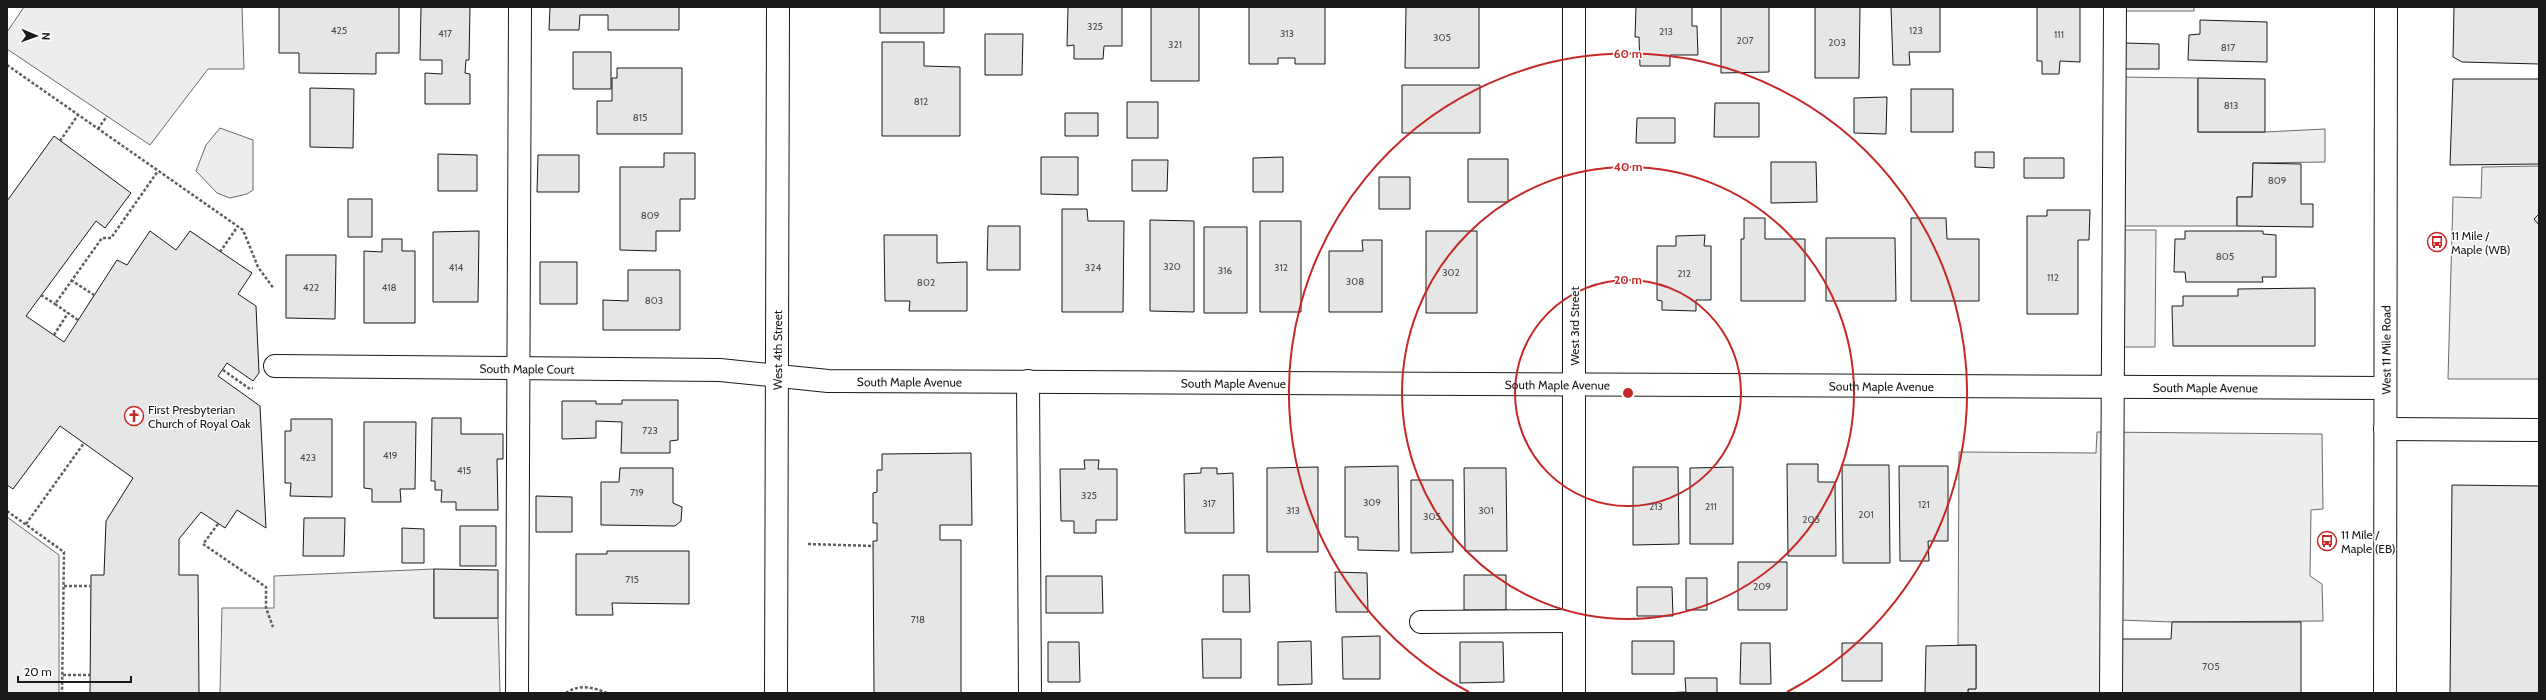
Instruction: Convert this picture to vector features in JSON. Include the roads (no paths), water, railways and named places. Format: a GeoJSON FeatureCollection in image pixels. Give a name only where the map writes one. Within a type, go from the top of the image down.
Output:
{"type":"FeatureCollection","features":[{"type":"Feature","properties":{"kind":"street"},"geometry":{"type":"LineString","coordinates":[[517,693],[520,7]]}},
{"type":"Feature","properties":{"kind":"street","name":"West 4th Street"},"geometry":{"type":"LineString","coordinates":[[776,693],[778,7]]}},
{"type":"Feature","properties":{"kind":"street","name":"West 3rd Street"},"geometry":{"type":"LineString","coordinates":[[1574,7],[1574,693]]}},
{"type":"Feature","properties":{"kind":"street"},"geometry":{"type":"LineString","coordinates":[[2111,693],[2115,7]]}},
{"type":"Feature","properties":{"kind":"street","name":"West 11 Mile Road"},"geometry":{"type":"LineString","coordinates":[[2385,693],[2386,7]]}},
{"type":"Feature","properties":{"kind":"street","name":"South Maple Court"},"geometry":{"type":"LineString","coordinates":[[275,366],[724,370],[778,375]]}},
{"type":"Feature","properties":{"kind":"street","name":"South Maple Avenue"},"geometry":{"type":"LineString","coordinates":[[778,375],[828,380],[2385,388]]}},
{"type":"Feature","properties":{"kind":"street"},"geometry":{"type":"LineString","coordinates":[[1028,381],[1030,693]]}},
{"type":"Feature","properties":{"kind":"street"},"geometry":{"type":"LineString","coordinates":[[2385,429],[2539,430]]}},
{"type":"Feature","properties":{"kind":"street"},"geometry":{"type":"LineString","coordinates":[[1421,622],[1573,621]]}},
{"type":"Feature","properties":{"kind":"place","name":"11 Mile / Maple (WB)"},"geometry":{"type":"Point","coordinates":[2437,242]}},
{"type":"Feature","properties":{"kind":"place","name":"First Presbyterian Church of Royal Oak"},"geometry":{"type":"Point","coordinates":[134,416]}},
{"type":"Feature","properties":{"kind":"place","name":"11 Mile / Maple (EB)"},"geometry":{"type":"Point","coordinates":[2327,541]}}]}
